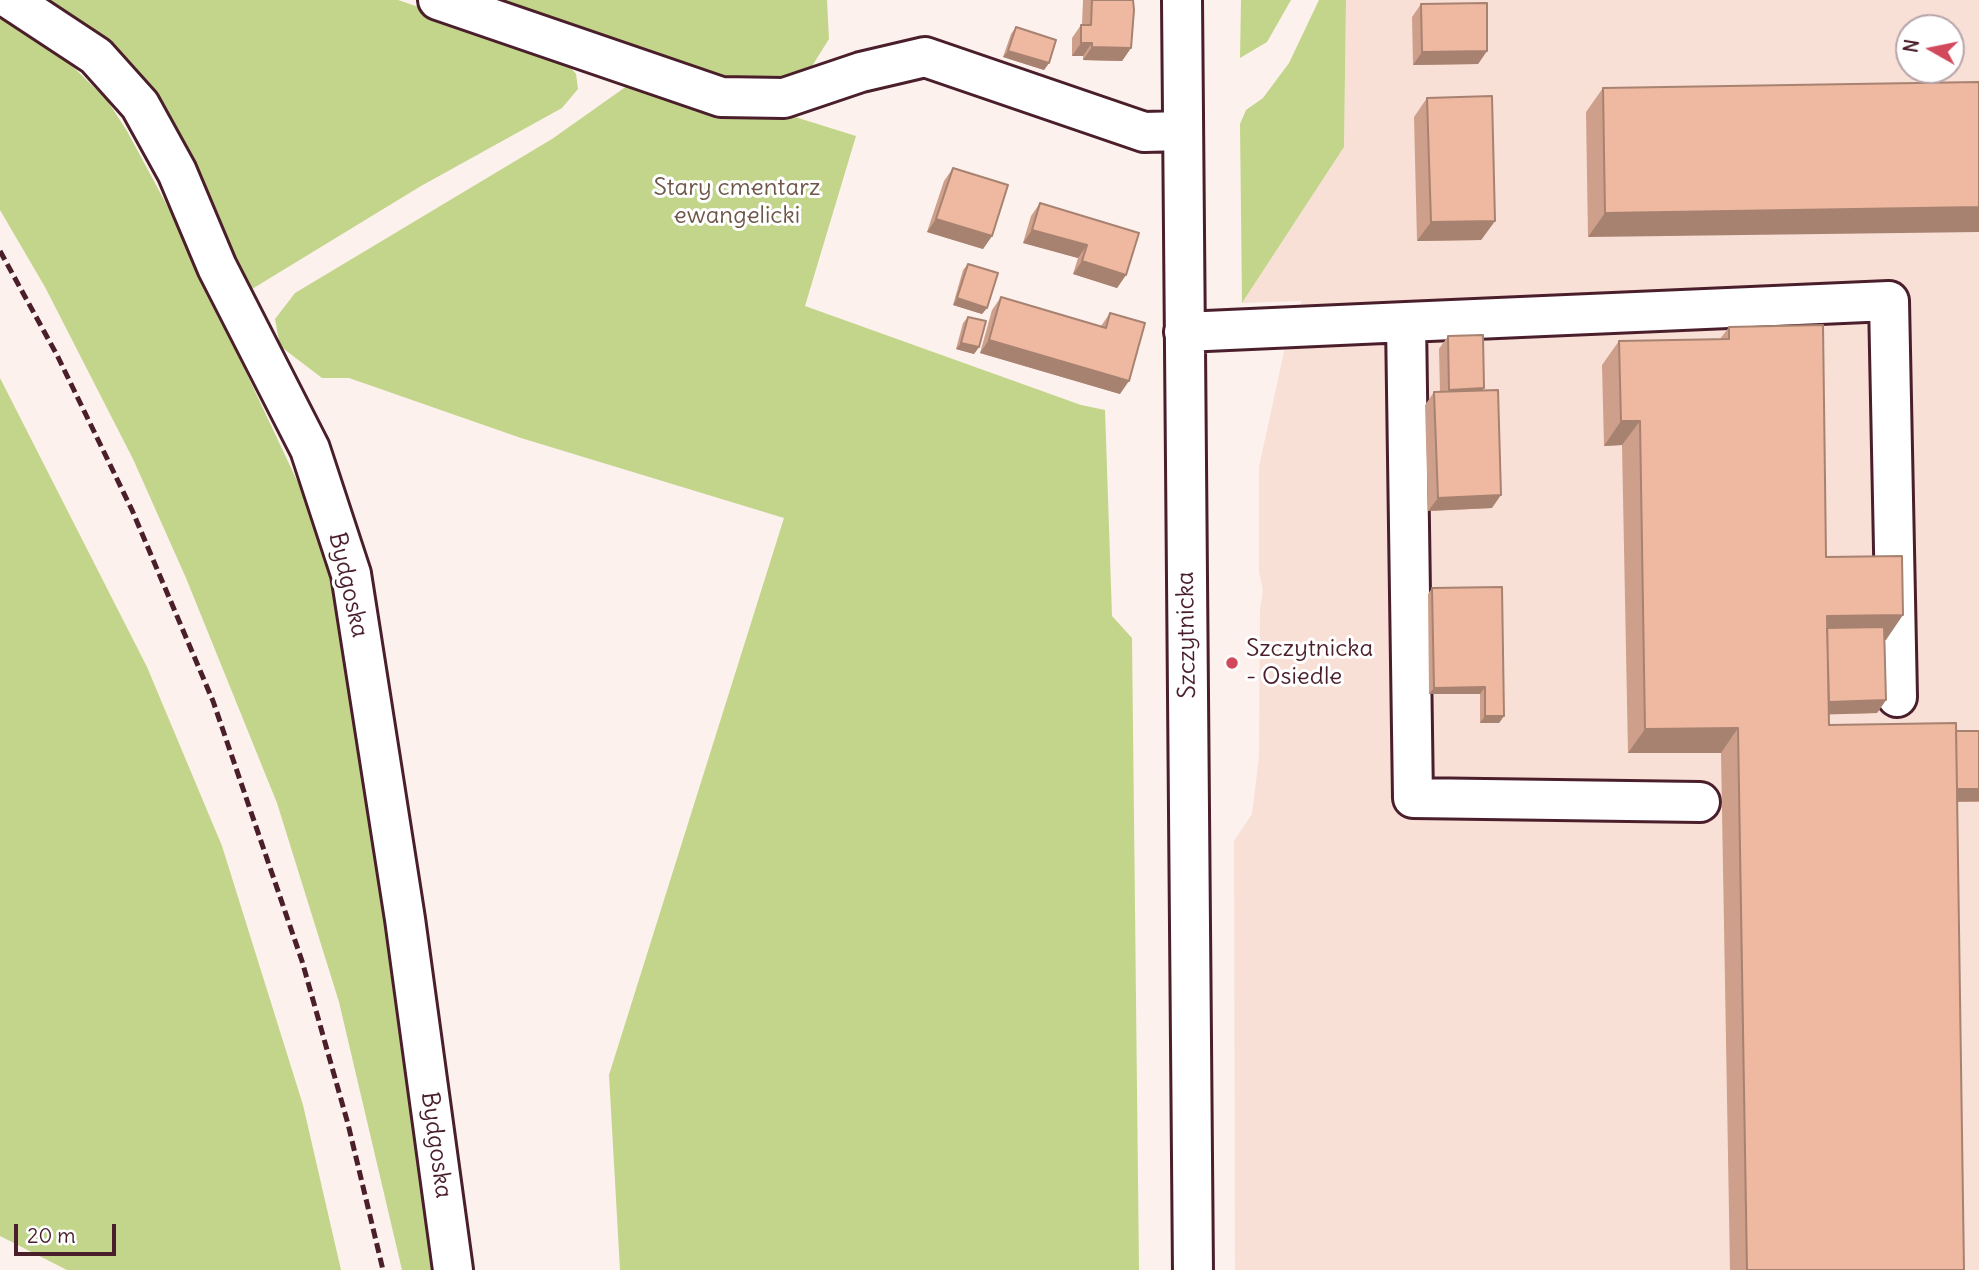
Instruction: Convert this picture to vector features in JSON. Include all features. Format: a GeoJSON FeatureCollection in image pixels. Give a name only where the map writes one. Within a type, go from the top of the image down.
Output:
{"type":"FeatureCollection","features":[{"type":"Feature","properties":{"kind":"street","name":"Bydgoska"},"geometry":{"type":"LineString","coordinates":[[11,0],[96,56],[140,105],[177,172],[217,267],[310,449],[351,574],[405,919],[453,1270]]}},
{"type":"Feature","properties":{"kind":"street"},"geometry":{"type":"LineString","coordinates":[[438,0],[721,97],[784,98],[861,72],[925,57],[1144,132],[1183,131]]}},
{"type":"Feature","properties":{"kind":"street","name":"Szczytnicka"},"geometry":{"type":"LineString","coordinates":[[1182,0],[1193,1270]]}},
{"type":"Feature","properties":{"kind":"street"},"geometry":{"type":"LineString","coordinates":[[1184,332],[1889,301],[1897,696]]}},
{"type":"Feature","properties":{"kind":"street"},"geometry":{"type":"LineString","coordinates":[[1406,322],[1413,798],[1700,802]]}},
{"type":"Feature","properties":{"kind":"shaded area"},"geometry":{"type":"Polygon","coordinates":[[[1346,0],[1979,0],[1979,1270],[1235,1270],[1234,841],[1252,814],[1259,757],[1260,609],[1263,590],[1259,572],[1259,467],[1285,347],[1301,347],[1301,301],[1242,303],[1344,147],[1346,0]]]}},
{"type":"Feature","properties":{"kind":"green space"},"geometry":{"type":"Polygon","coordinates":[[[36,0],[398,0],[545,50],[566,62],[576,74],[578,89],[562,108],[421,186],[252,289],[226,246],[36,0]]]}},
{"type":"Feature","properties":{"kind":"green space"},"geometry":{"type":"Polygon","coordinates":[[[500,0],[827,0],[829,39],[807,74],[757,83],[710,73],[500,0]]]}},
{"type":"Feature","properties":{"kind":"green space"},"geometry":{"type":"Polygon","coordinates":[[[1241,0],[1291,0],[1267,42],[1240,58],[1241,0]]]}},
{"type":"Feature","properties":{"kind":"green space"},"geometry":{"type":"Polygon","coordinates":[[[1319,0],[1346,0],[1344,147],[1242,303],[1240,124],[1246,110],[1263,98],[1289,63],[1319,0]]]}},
{"type":"Feature","properties":{"kind":"green space"},"geometry":{"type":"Polygon","coordinates":[[[0,15],[65,59],[107,100],[127,131],[170,211],[317,523],[334,594],[363,755],[435,1270],[402,1270],[339,1002],[277,803],[186,578],[133,459],[45,287],[0,210],[0,15]]]}},
{"type":"Feature","properties":{"kind":"green space","name":"Stary cmentarz ewangelicki"},"geometry":{"type":"Polygon","coordinates":[[[634,81],[714,109],[755,118],[795,117],[856,136],[805,306],[1081,405],[1105,410],[1112,616],[1132,638],[1139,1270],[620,1270],[609,1075],[784,518],[521,438],[349,378],[322,378],[280,346],[275,319],[295,293],[552,139],[634,81]]]}},
{"type":"Feature","properties":{"kind":"green space"},"geometry":{"type":"Polygon","coordinates":[[[0,378],[147,667],[222,846],[303,1105],[341,1270],[67,1270],[0,1236],[0,378]]]}},
{"type":"Feature","properties":{"kind":"building"},"geometry":{"type":"Polygon","coordinates":[[[1092,0],[1133,0],[1131,48],[1092,47],[1092,43],[1081,43],[1081,25],[1091,25],[1092,0]]]}},
{"type":"Feature","properties":{"kind":"building"},"geometry":{"type":"Polygon","coordinates":[[[1487,3],[1487,51],[1422,52],[1421,4],[1487,3]]]}},
{"type":"Feature","properties":{"kind":"building"},"geometry":{"type":"Polygon","coordinates":[[[1016,27],[1056,40],[1049,63],[1008,51],[1016,27]]]}},
{"type":"Feature","properties":{"kind":"building"},"geometry":{"type":"Polygon","coordinates":[[[1979,82],[1979,207],[1605,213],[1603,88],[1979,82]]]}},
{"type":"Feature","properties":{"kind":"building"},"geometry":{"type":"Polygon","coordinates":[[[1492,96],[1495,221],[1431,222],[1427,98],[1492,96]]]}},
{"type":"Feature","properties":{"kind":"building"},"geometry":{"type":"Polygon","coordinates":[[[953,168],[1008,185],[992,236],[936,219],[953,168]]]}},
{"type":"Feature","properties":{"kind":"building"},"geometry":{"type":"Polygon","coordinates":[[[1040,203],[1139,233],[1126,275],[1082,261],[1087,245],[1032,230],[1040,203]]]}},
{"type":"Feature","properties":{"kind":"building"},"geometry":{"type":"Polygon","coordinates":[[[968,264],[998,273],[987,308],[957,298],[968,264]]]}},
{"type":"Feature","properties":{"kind":"building"},"geometry":{"type":"Polygon","coordinates":[[[1001,297],[1106,328],[1110,313],[1145,323],[1129,381],[989,340],[1001,297]]]}},
{"type":"Feature","properties":{"kind":"building"},"geometry":{"type":"Polygon","coordinates":[[[968,317],[986,321],[979,347],[961,343],[968,317]]]}},
{"type":"Feature","properties":{"kind":"building"},"geometry":{"type":"Polygon","coordinates":[[[1823,325],[1826,557],[1902,556],[1903,615],[1827,616],[1829,725],[1956,723],[1964,1270],[1747,1270],[1738,728],[1645,729],[1640,421],[1621,421],[1619,341],[1729,339],[1729,327],[1823,325]]]}},
{"type":"Feature","properties":{"kind":"building"},"geometry":{"type":"Polygon","coordinates":[[[1483,335],[1484,388],[1449,390],[1448,336],[1483,335]]]}},
{"type":"Feature","properties":{"kind":"building"},"geometry":{"type":"Polygon","coordinates":[[[1498,390],[1501,495],[1438,498],[1434,392],[1498,390]]]}},
{"type":"Feature","properties":{"kind":"building"},"geometry":{"type":"Polygon","coordinates":[[[1502,587],[1504,716],[1485,716],[1485,687],[1434,688],[1432,588],[1502,587]]]}},
{"type":"Feature","properties":{"kind":"building"},"geometry":{"type":"Polygon","coordinates":[[[1884,627],[1886,700],[1829,702],[1827,628],[1884,627]]]}},
{"type":"Feature","properties":{"kind":"building"},"geometry":{"type":"Polygon","coordinates":[[[1956,731],[1979,731],[1979,789],[1957,789],[1956,731]]]}},
{"type":"Feature","properties":{"kind":"railway"},"geometry":{"type":"LineString","coordinates":[[0,251],[57,355],[132,510],[213,701],[302,961],[348,1124],[383,1270]]}},
{"type":"Feature","properties":{"kind":"place","name":"Szczytnicka - Osiedle"},"geometry":{"type":"Point","coordinates":[1232,663]}}]}
